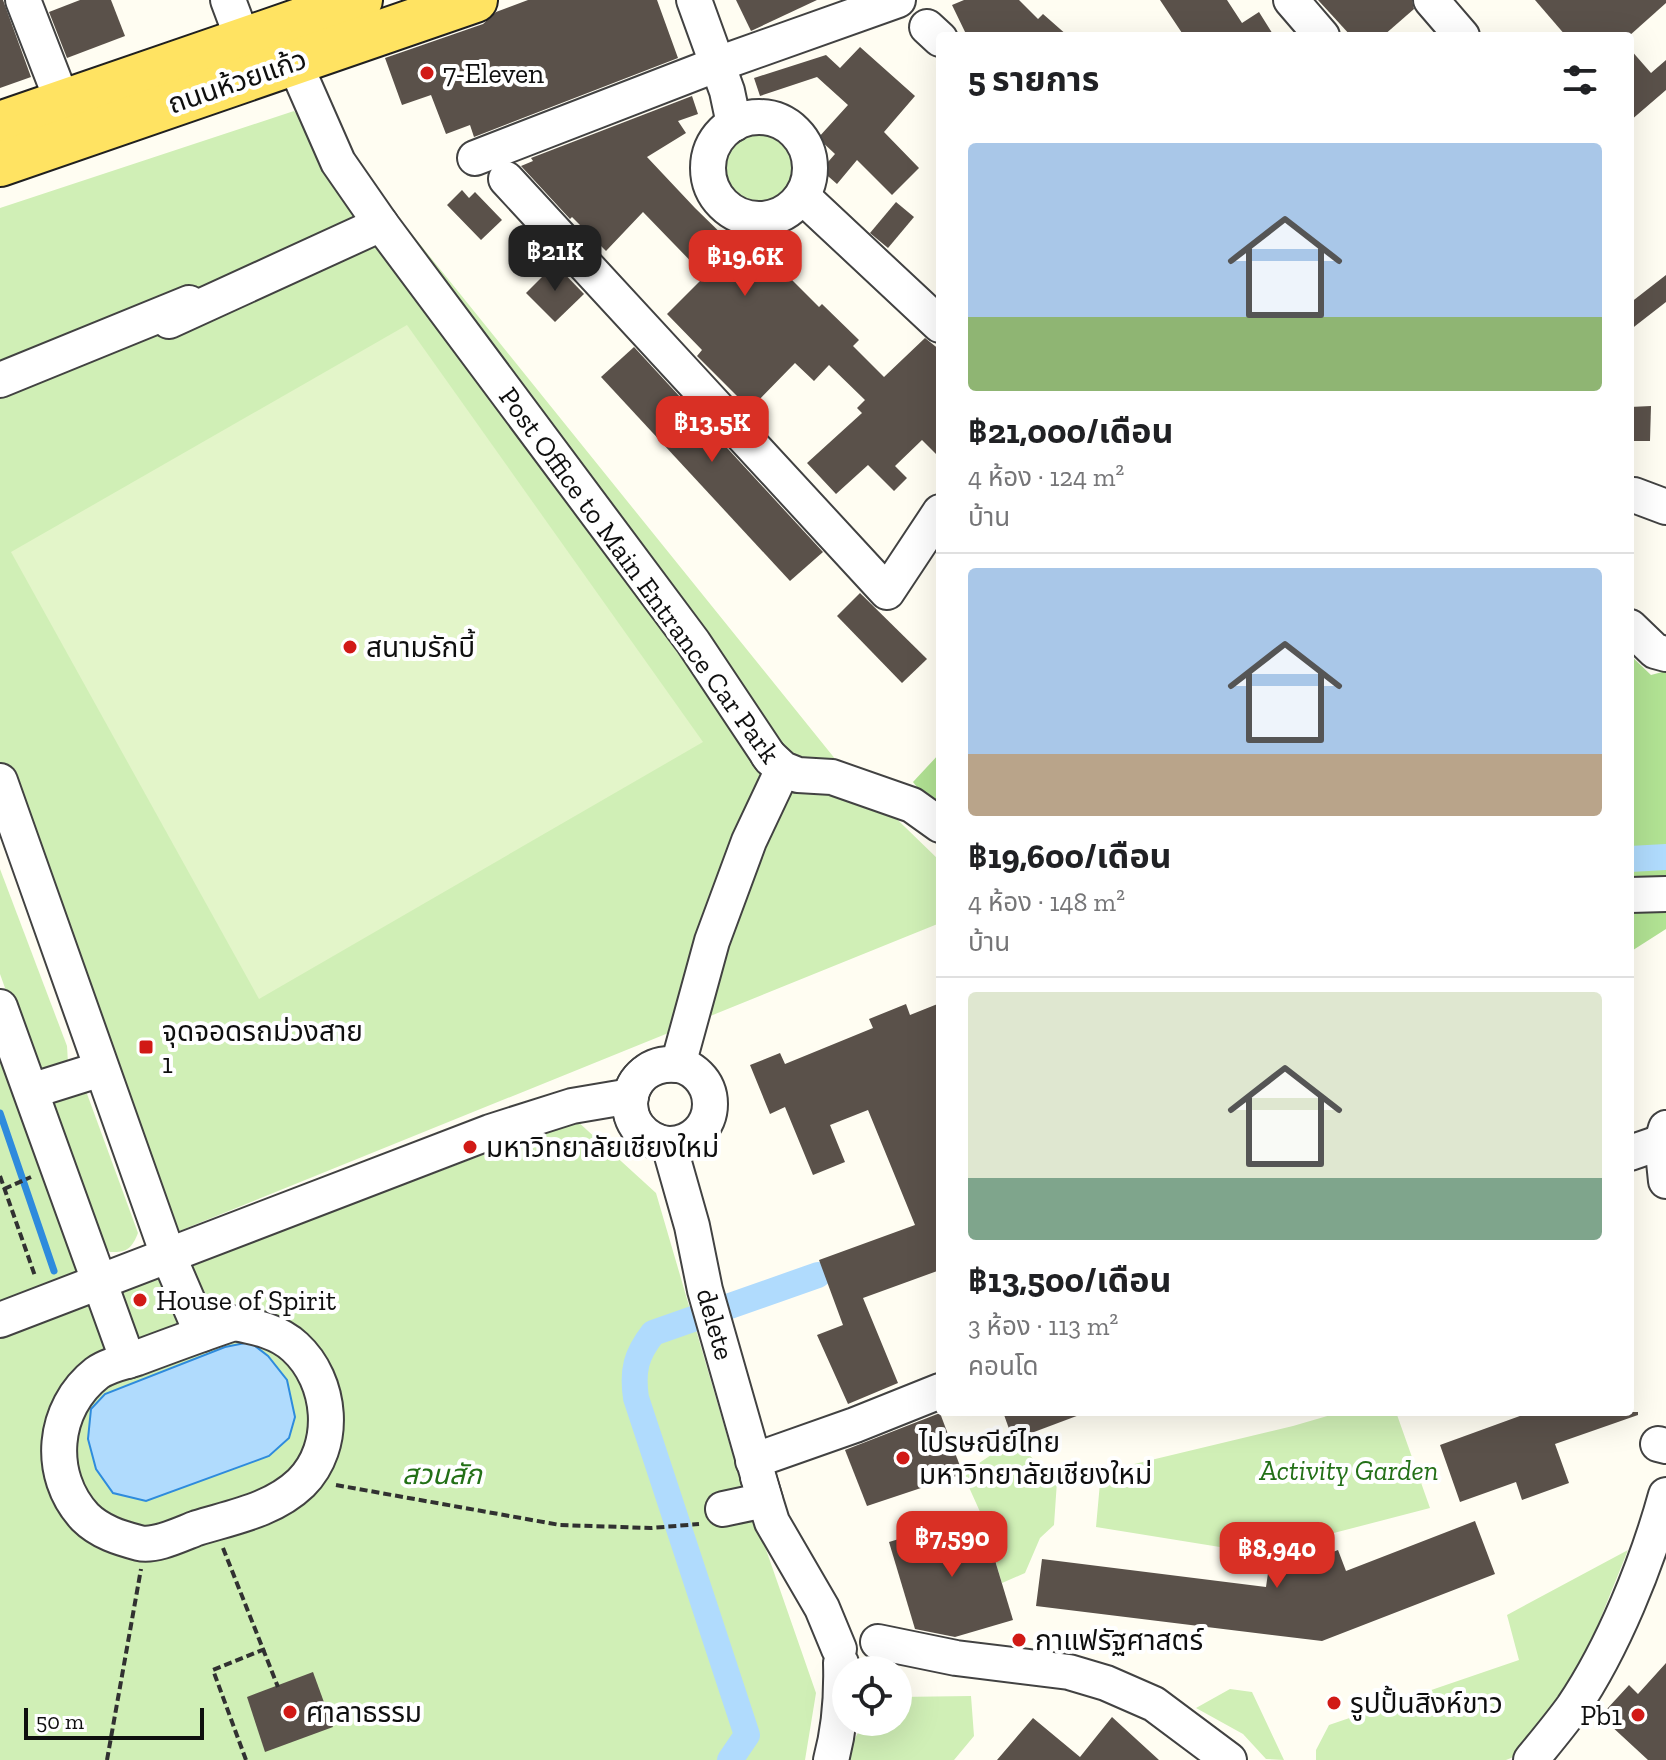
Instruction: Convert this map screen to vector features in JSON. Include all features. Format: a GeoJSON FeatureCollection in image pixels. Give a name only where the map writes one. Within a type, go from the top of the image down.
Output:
{"type":"FeatureCollection","features":[{"type":"Feature","properties":{"kind":"main road","name":"ถนนห้วยแก้ว"},"geometry":{"type":"LineString","coordinates":[[0,124],[360,0]]}},
{"type":"Feature","properties":{"kind":"main road","name":"ถนนห้วยแก้ว"},"geometry":{"type":"LineString","coordinates":[[0,164],[475,0]]}},
{"type":"Feature","properties":{"kind":"street"},"geometry":{"type":"LineString","coordinates":[[23,0],[63,103]]}},
{"type":"Feature","properties":{"kind":"street"},"geometry":{"type":"LineString","coordinates":[[228,0],[243,40]]}},
{"type":"Feature","properties":{"kind":"street"},"geometry":{"type":"LineString","coordinates":[[694,0],[727,91],[734,124]]}},
{"type":"Feature","properties":{"kind":"street"},"geometry":{"type":"LineString","coordinates":[[475,158],[718,64],[898,0]]}},
{"type":"Feature","properties":{"kind":"street"},"geometry":{"type":"LineString","coordinates":[[1291,0],[1319,32]]}},
{"type":"Feature","properties":{"kind":"street"},"geometry":{"type":"LineString","coordinates":[[1431,0],[1459,32]]}},
{"type":"Feature","properties":{"kind":"street"},"geometry":{"type":"LineString","coordinates":[[294,62],[338,162],[693,642],[771,759],[783,769],[798,775],[832,777],[912,805],[936,822]]}},
{"type":"Feature","properties":{"kind":"street"},"geometry":{"type":"LineString","coordinates":[[750,118],[765,118],[779,121],[792,129],[808,153],[810,168],[802,196],[791,208],[776,216],[759,219],[743,217],[728,209],[717,197],[710,181],[708,165],[717,141],[734,124],[750,118]]}},
{"type":"Feature","properties":{"kind":"street"},"geometry":{"type":"LineString","coordinates":[[506,179],[887,592],[936,518]]}},
{"type":"Feature","properties":{"kind":"street"},"geometry":{"type":"LineString","coordinates":[[802,196],[936,321]]}},
{"type":"Feature","properties":{"kind":"street"},"geometry":{"type":"LineString","coordinates":[[169,321],[381,224]]}},
{"type":"Feature","properties":{"kind":"street"},"geometry":{"type":"LineString","coordinates":[[0,380],[381,224]]}},
{"type":"Feature","properties":{"kind":"street"},"geometry":{"type":"LineString","coordinates":[[1634,495],[1666,507]]}},
{"type":"Feature","properties":{"kind":"street"},"geometry":{"type":"LineString","coordinates":[[1634,631],[1655,651],[1666,654]]}},
{"type":"Feature","properties":{"kind":"street"},"geometry":{"type":"LineString","coordinates":[[783,769],[749,841],[712,941],[684,1067],[667,1063],[644,1073],[636,1082],[630,1110],[634,1124],[643,1135],[655,1142],[678,1143],[705,1290],[768,1511],[822,1608],[861,1656]]}},
{"type":"Feature","properties":{"kind":"street"},"geometry":{"type":"LineString","coordinates":[[0,781],[168,1255],[202,1334]]}},
{"type":"Feature","properties":{"kind":"street"},"geometry":{"type":"LineString","coordinates":[[1634,895],[1666,894]]}},
{"type":"Feature","properties":{"kind":"street"},"geometry":{"type":"LineString","coordinates":[[0,1007],[128,1361]]}},
{"type":"Feature","properties":{"kind":"street"},"geometry":{"type":"LineString","coordinates":[[31,1091],[101,1069]]}},
{"type":"Feature","properties":{"kind":"street"},"geometry":{"type":"LineString","coordinates":[[0,1320],[490,1132],[572,1106],[631,1096]]}},
{"type":"Feature","properties":{"kind":"street"},"geometry":{"type":"LineString","coordinates":[[1634,1151],[1664,1135],[1666,1181]]}},
{"type":"Feature","properties":{"kind":"street"},"geometry":{"type":"LineString","coordinates":[[234,1323],[266,1329],[294,1346],[315,1372],[322,1388],[327,1421],[320,1453],[302,1481],[277,1502],[146,1544],[113,1537],[86,1518],[66,1489],[58,1457],[61,1424],[75,1395],[99,1372],[128,1361],[234,1323]]}},
{"type":"Feature","properties":{"kind":"street"},"geometry":{"type":"LineString","coordinates":[[753,1461],[936,1393]]}},
{"type":"Feature","properties":{"kind":"street"},"geometry":{"type":"LineString","coordinates":[[1531,1760],[1574,1705],[1614,1632],[1655,1536],[1666,1495]]}},
{"type":"Feature","properties":{"kind":"street"},"geometry":{"type":"LineString","coordinates":[[712,1516],[768,1511]]}},
{"type":"Feature","properties":{"kind":"street"},"geometry":{"type":"LineString","coordinates":[[912,1657],[956,1658],[1069,1672],[1106,1683],[1154,1704],[1229,1760]]}},
{"type":"Feature","properties":{"kind":"street"},"geometry":{"type":"LineString","coordinates":[[832,1760],[838,1736]]}},
{"type":"Feature","properties":{"kind":"street"},"geometry":{"type":"LineString","coordinates":[[832,1760],[843,1736]]}},
{"type":"Feature","properties":{"kind":"path"},"geometry":{"type":"LineString","coordinates":[[678,1143],[706,1123],[710,1108],[709,1093],[701,1079],[684,1067]]}},
{"type":"Feature","properties":{"kind":"path"},"geometry":{"type":"LineString","coordinates":[[4,1189],[34,1175]]}},
{"type":"Feature","properties":{"kind":"path"},"geometry":{"type":"LineString","coordinates":[[0,1176],[36,1277],[24,1282]]}},
{"type":"Feature","properties":{"kind":"path"},"geometry":{"type":"LineString","coordinates":[[308,1472],[341,1487],[560,1525],[651,1528],[712,1516]]}},
{"type":"Feature","properties":{"kind":"path"},"geometry":{"type":"LineString","coordinates":[[213,1524],[278,1687]]}},
{"type":"Feature","properties":{"kind":"path"},"geometry":{"type":"LineString","coordinates":[[107,1760],[146,1544]]}},
{"type":"Feature","properties":{"kind":"path"},"geometry":{"type":"LineString","coordinates":[[246,1760],[213,1670],[265,1649]]}},
{"type":"Feature","properties":{"kind":"green space"},"geometry":{"type":"Polygon","coordinates":[[[294,111],[339,162],[398,217],[836,760],[936,857],[936,925],[162,1238],[0,779],[0,208],[294,111]]]}},
{"type":"Feature","properties":{"kind":"green space"},"geometry":{"type":"Polygon","coordinates":[[[758,131],[772,134],[784,142],[792,154],[795,168],[792,182],[784,194],[772,202],[758,205],[744,202],[732,194],[724,182],[721,168],[724,154],[732,142],[744,134],[758,131]]]}},
{"type":"Feature","properties":{"kind":"green space","name":"สนามรักบี้"},"geometry":{"type":"Polygon","coordinates":[[[407,325],[703,742],[259,999],[11,552],[407,325]]]}},
{"type":"Feature","properties":{"kind":"green space"},"geometry":{"type":"Polygon","coordinates":[[[1634,659],[1651,675],[1666,671],[1666,929],[1634,949],[1634,659]]]}},
{"type":"Feature","properties":{"kind":"green space"},"geometry":{"type":"Polygon","coordinates":[[[936,757],[936,812],[913,782],[936,757]]]}},
{"type":"Feature","properties":{"kind":"green space"},"geometry":{"type":"Polygon","coordinates":[[[0,869],[67,1046],[68,1063],[42,1075],[33,1066],[0,974],[0,869]]]}},
{"type":"Feature","properties":{"kind":"green space"},"geometry":{"type":"Polygon","coordinates":[[[0,1053],[79,1275],[0,1306],[0,1053]]]}},
{"type":"Feature","properties":{"kind":"green space"},"geometry":{"type":"Polygon","coordinates":[[[86,1091],[138,1233],[131,1246],[121,1252],[110,1252],[101,1243],[52,1102],[86,1091]]]}},
{"type":"Feature","properties":{"kind":"green space","name":"สวนสัก"},"geometry":{"type":"Polygon","coordinates":[[[576,1120],[656,1193],[730,1446],[816,1693],[805,1760],[0,1760],[0,1337],[576,1120]]]}},
{"type":"Feature","properties":{"kind":"green space","name":"Activity Garden"},"geometry":{"type":"Polygon","coordinates":[[[1327,1416],[1397,1416],[1430,1508],[1257,1553],[1096,1527],[1101,1472],[1327,1416]]]}},
{"type":"Feature","properties":{"kind":"green space"},"geometry":{"type":"Polygon","coordinates":[[[1013,1440],[1057,1481],[1054,1525],[1040,1538],[1025,1573],[1002,1583],[981,1514],[963,1474],[1013,1440]]]}},
{"type":"Feature","properties":{"kind":"green space"},"geometry":{"type":"Polygon","coordinates":[[[1628,1550],[1581,1667],[1516,1756],[1506,1760],[1316,1760],[1316,1750],[1329,1725],[1519,1660],[1507,1615],[1628,1550]]]}},
{"type":"Feature","properties":{"kind":"green space"},"geometry":{"type":"Polygon","coordinates":[[[1230,1689],[1252,1692],[1284,1760],[1266,1759],[1243,1734],[1196,1708],[1230,1689]]]}},
{"type":"Feature","properties":{"kind":"green space"},"geometry":{"type":"Polygon","coordinates":[[[971,1696],[974,1736],[954,1760],[843,1760],[856,1736],[912,1736],[912,1697],[971,1696]]]}},
{"type":"Feature","properties":{"kind":"water"},"geometry":{"type":"Polygon","coordinates":[[[250,1342],[268,1356],[287,1380],[295,1417],[289,1438],[269,1456],[146,1501],[113,1493],[96,1469],[88,1439],[91,1409],[105,1394],[225,1347],[250,1342]]]}},
{"type":"Feature","properties":{"kind":"building"},"geometry":{"type":"Polygon","coordinates":[[[0,0],[3,0],[31,77],[0,88],[0,0]]]}},
{"type":"Feature","properties":{"kind":"building"},"geometry":{"type":"Polygon","coordinates":[[[80,0],[111,0],[125,36],[67,58],[49,12],[80,0]]]}},
{"type":"Feature","properties":{"kind":"building"},"geometry":{"type":"Polygon","coordinates":[[[528,0],[657,0],[678,58],[474,137],[470,125],[446,134],[431,95],[402,105],[385,58],[483,24],[496,12],[528,0]]]}},
{"type":"Feature","properties":{"kind":"building"},"geometry":{"type":"Polygon","coordinates":[[[736,0],[817,0],[751,31],[736,0]]]}},
{"type":"Feature","properties":{"kind":"building"},"geometry":{"type":"Polygon","coordinates":[[[964,0],[1019,0],[1038,19],[1043,14],[1063,32],[965,32],[952,5],[964,0]]]}},
{"type":"Feature","properties":{"kind":"building"},"geometry":{"type":"Polygon","coordinates":[[[1160,0],[1227,0],[1242,23],[1259,12],[1272,32],[1181,32],[1160,0]]]}},
{"type":"Feature","properties":{"kind":"building"},"geometry":{"type":"Polygon","coordinates":[[[1318,0],[1412,0],[1414,9],[1388,32],[1347,32],[1318,0]]]}},
{"type":"Feature","properties":{"kind":"building"},"geometry":{"type":"Polygon","coordinates":[[[1535,0],[1666,0],[1633,32],[1563,32],[1535,0]]]}},
{"type":"Feature","properties":{"kind":"building"},"geometry":{"type":"Polygon","coordinates":[[[860,47],[915,96],[884,132],[919,168],[892,195],[857,160],[837,184],[821,170],[835,154],[818,138],[848,105],[817,77],[760,96],[754,78],[826,55],[840,68],[860,47]]]}},
{"type":"Feature","properties":{"kind":"building"},"geometry":{"type":"Polygon","coordinates":[[[1634,54],[1651,73],[1666,60],[1666,90],[1634,118],[1634,54]]]}},
{"type":"Feature","properties":{"kind":"building"},"geometry":{"type":"Polygon","coordinates":[[[692,96],[698,114],[678,121],[686,133],[647,157],[736,248],[757,227],[770,240],[766,245],[772,250],[767,255],[819,307],[822,304],[859,340],[853,346],[884,377],[925,338],[936,347],[936,454],[922,440],[895,466],[907,478],[894,491],[868,465],[836,494],[807,463],[862,413],[857,408],[865,400],[829,365],[814,381],[795,363],[750,409],[697,356],[702,350],[667,314],[705,276],[643,212],[606,251],[572,217],[570,219],[521,166],[533,161],[531,158],[692,96]]]}},
{"type":"Feature","properties":{"kind":"building"},"geometry":{"type":"Polygon","coordinates":[[[462,190],[469,198],[475,192],[502,220],[481,240],[447,205],[462,190]]]}},
{"type":"Feature","properties":{"kind":"building"},"geometry":{"type":"Polygon","coordinates":[[[896,202],[914,217],[888,248],[870,233],[896,202]]]}},
{"type":"Feature","properties":{"kind":"building"},"geometry":{"type":"Polygon","coordinates":[[[555,264],[584,294],[555,322],[526,293],[555,264]]]}},
{"type":"Feature","properties":{"kind":"building"},"geometry":{"type":"Polygon","coordinates":[[[1666,275],[1666,302],[1634,327],[1634,300],[1666,275]]]}},
{"type":"Feature","properties":{"kind":"building"},"geometry":{"type":"Polygon","coordinates":[[[634,347],[823,552],[790,581],[601,377],[634,347]]]}},
{"type":"Feature","properties":{"kind":"building"},"geometry":{"type":"Polygon","coordinates":[[[1651,406],[1650,441],[1634,441],[1634,407],[1651,406]]]}},
{"type":"Feature","properties":{"kind":"building"},"geometry":{"type":"Polygon","coordinates":[[[860,593],[927,659],[902,683],[837,616],[860,593]]]}},
{"type":"Feature","properties":{"kind":"building"},"geometry":{"type":"Polygon","coordinates":[[[906,1004],[910,1015],[936,1005],[936,1271],[863,1298],[898,1383],[848,1404],[817,1335],[843,1325],[819,1260],[915,1225],[868,1110],[830,1125],[845,1162],[813,1175],[785,1107],[770,1114],[750,1065],[780,1053],[785,1064],[873,1028],[869,1019],[906,1004]]]}},
{"type":"Feature","properties":{"kind":"building"},"geometry":{"type":"Polygon","coordinates":[[[1634,1412],[1638,1412],[1638,1415],[1555,1444],[1569,1483],[1522,1500],[1516,1482],[1460,1502],[1440,1445],[1520,1416],[1634,1416],[1634,1412]]]}},
{"type":"Feature","properties":{"kind":"building","name":"ไปรษณีย์ไทย มหาวิทยาลัยเชียงใหม่"},"geometry":{"type":"Polygon","coordinates":[[[936,1415],[941,1416],[963,1474],[867,1506],[845,1450],[936,1415]]]}},
{"type":"Feature","properties":{"kind":"building"},"geometry":{"type":"Polygon","coordinates":[[[1004,1416],[1077,1416],[1013,1440],[1004,1416]]]}},
{"type":"Feature","properties":{"kind":"building"},"geometry":{"type":"Polygon","coordinates":[[[981,1514],[1013,1620],[955,1637],[915,1629],[889,1542],[981,1514]]]}},
{"type":"Feature","properties":{"kind":"building"},"geometry":{"type":"Polygon","coordinates":[[[1475,1521],[1495,1574],[1322,1641],[1036,1606],[1042,1559],[1266,1587],[1270,1559],[1304,1563],[1338,1550],[1346,1571],[1475,1521]]]}},
{"type":"Feature","properties":{"kind":"building","name":"Pb1"},"geometry":{"type":"Polygon","coordinates":[[[1666,1663],[1666,1760],[1648,1760],[1609,1724],[1615,1719],[1606,1710],[1629,1685],[1638,1694],[1666,1663]]]}},
{"type":"Feature","properties":{"kind":"building","name":"ศาลาธรรม"},"geometry":{"type":"Polygon","coordinates":[[[313,1672],[333,1727],[265,1752],[247,1697],[313,1672]]]}},
{"type":"Feature","properties":{"kind":"building"},"geometry":{"type":"Polygon","coordinates":[[[1112,1717],[1159,1760],[997,1760],[1033,1718],[1080,1757],[1112,1717]]]}},
{"type":"Feature","properties":{"kind":"waterway"},"geometry":{"type":"LineString","coordinates":[[1634,859],[1666,857]]}},
{"type":"Feature","properties":{"kind":"waterway"},"geometry":{"type":"LineString","coordinates":[[0,1113],[54,1271]]}},
{"type":"Feature","properties":{"kind":"waterway"},"geometry":{"type":"LineString","coordinates":[[730,1760],[747,1735],[636,1398],[635,1371],[639,1356],[653,1333],[818,1275]]}},
{"type":"Feature","properties":{"kind":"place","name":"7-Eleven"},"geometry":{"type":"Point","coordinates":[427,73]}},
{"type":"Feature","properties":{"kind":"place","name":"สนามรักบี้"},"geometry":{"type":"Point","coordinates":[350,647]}},
{"type":"Feature","properties":{"kind":"place","name":"จุดจอดรถม่วงสาย 1"},"geometry":{"type":"Point","coordinates":[146,1047]}},
{"type":"Feature","properties":{"kind":"place","name":"มหาวิทยาลัยเชียงใหม่"},"geometry":{"type":"Point","coordinates":[470,1147]}},
{"type":"Feature","properties":{"kind":"place","name":"House of Spirit"},"geometry":{"type":"Point","coordinates":[140,1300]}},
{"type":"Feature","properties":{"kind":"place","name":"ไปรษณีย์ไทย มหาวิทยาลัยเชียงใหม่"},"geometry":{"type":"Point","coordinates":[903,1458]}},
{"type":"Feature","properties":{"kind":"place","name":"กาแฟรัฐศาสตร์"},"geometry":{"type":"Point","coordinates":[1019,1640]}},
{"type":"Feature","properties":{"kind":"place","name":"รูปปั้นสิงห์ขาว"},"geometry":{"type":"Point","coordinates":[1334,1703]}},
{"type":"Feature","properties":{"kind":"place","name":"ศาลาธรรม"},"geometry":{"type":"Point","coordinates":[290,1712]}},
{"type":"Feature","properties":{"kind":"place","name":"Pb1"},"geometry":{"type":"Point","coordinates":[1638,1715]}}]}
